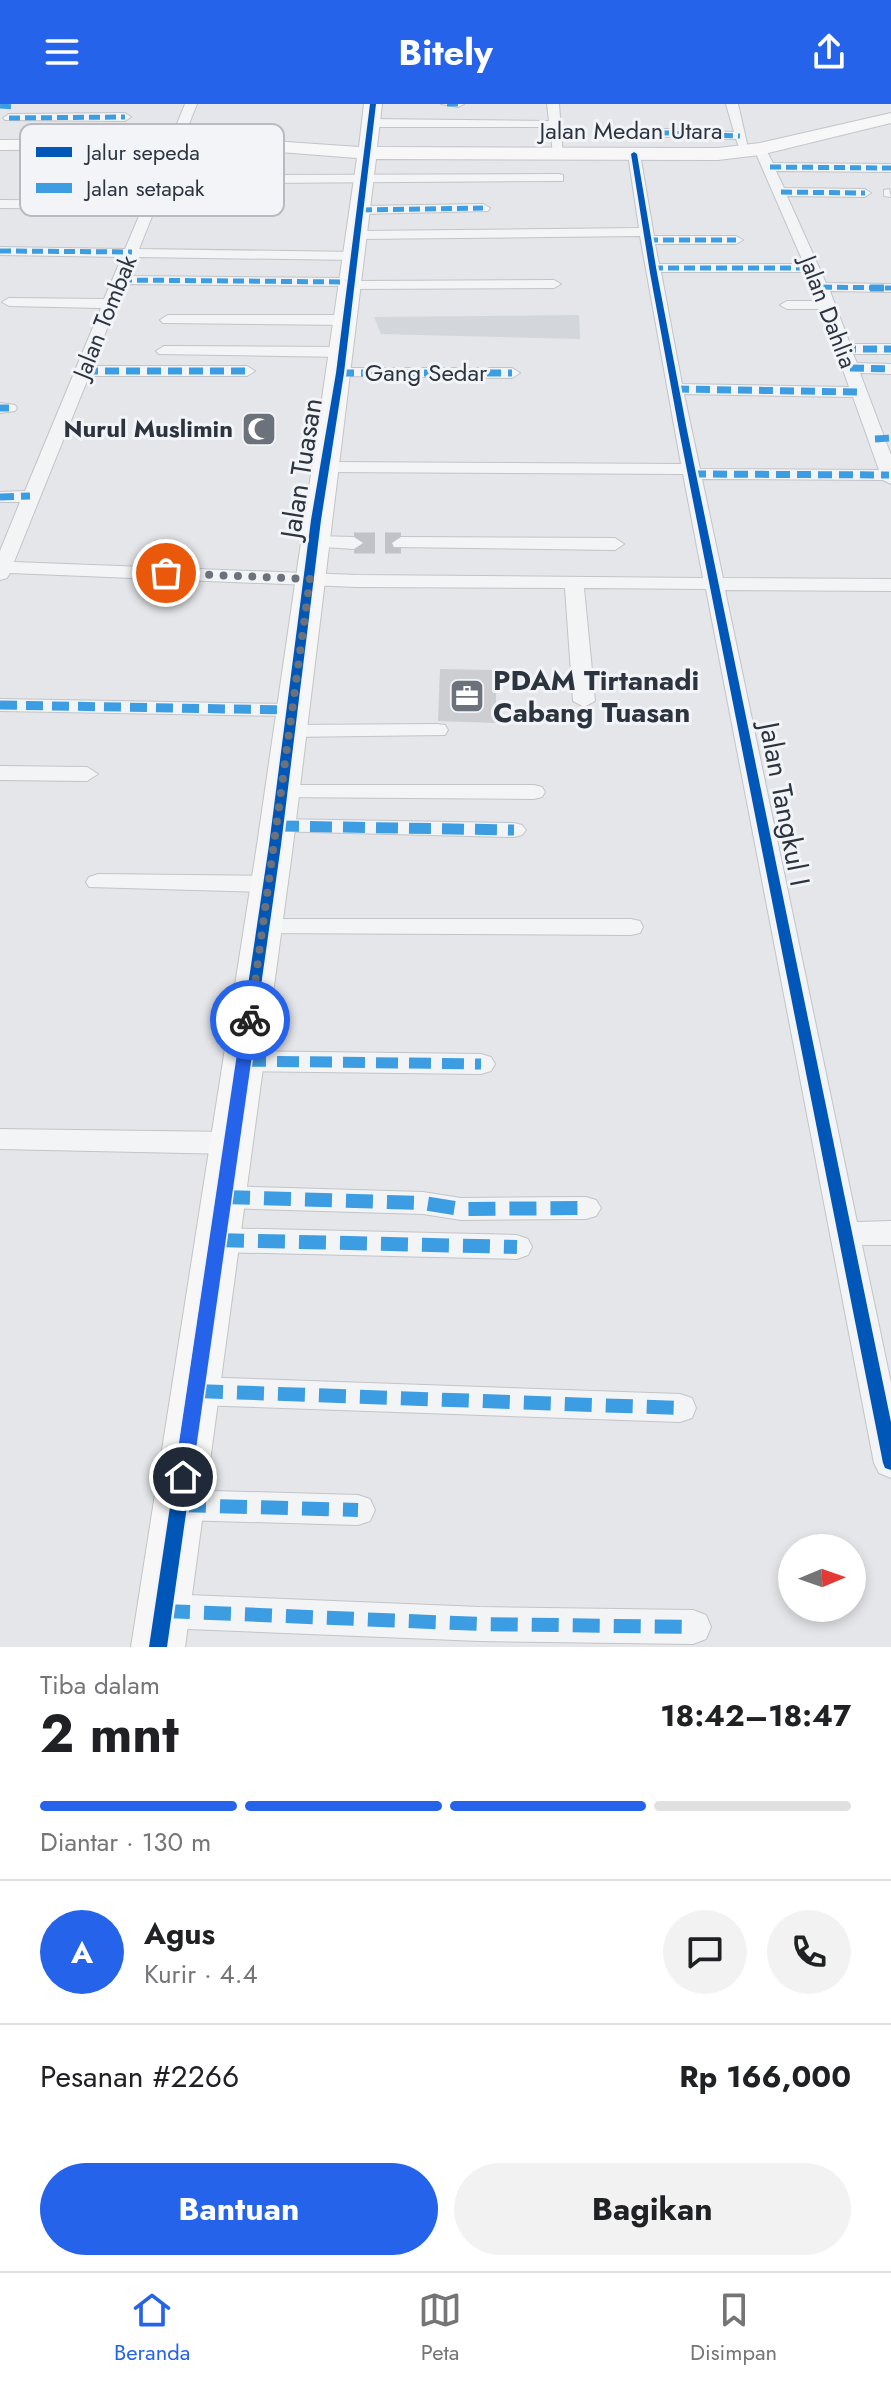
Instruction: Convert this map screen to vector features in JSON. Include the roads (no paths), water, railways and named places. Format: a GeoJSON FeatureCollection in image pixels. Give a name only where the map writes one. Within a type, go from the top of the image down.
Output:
{"type":"FeatureCollection","features":[{"type":"Feature","properties":{"kind":"street","name":"Jalan Tombak"},"geometry":{"type":"LineString","coordinates":[[184,124],[191,104]]}},
{"type":"Feature","properties":{"kind":"street"},"geometry":{"type":"LineString","coordinates":[[447,104],[458,104]]}},
{"type":"Feature","properties":{"kind":"street"},"geometry":{"type":"LineString","coordinates":[[553,104],[551,125],[559,154]]}},
{"type":"Feature","properties":{"kind":"street","name":"Jalan Dahlia"},"geometry":{"type":"LineString","coordinates":[[732,104],[748,145],[770,167],[781,192],[821,287],[859,392],[883,438],[890,477]]}},
{"type":"Feature","properties":{"kind":"street"},"geometry":{"type":"LineString","coordinates":[[0,106],[125,117]]}},
{"type":"Feature","properties":{"kind":"street"},"geometry":{"type":"LineString","coordinates":[[0,132],[14,109]]}},
{"type":"Feature","properties":{"kind":"street","name":"Jalan Medan Utara"},"geometry":{"type":"LineString","coordinates":[[284,184],[357,239],[559,154],[638,143],[748,145],[891,118]]}},
{"type":"Feature","properties":{"kind":"street"},"geometry":{"type":"LineString","coordinates":[[473,126],[551,125]]}},
{"type":"Feature","properties":{"kind":"street"},"geometry":{"type":"LineString","coordinates":[[164,351],[551,125]]}},
{"type":"Feature","properties":{"kind":"street","name":"Jalan Tangkul I"},"geometry":{"type":"LineString","coordinates":[[638,143],[647,236],[675,389],[891,1463]]}},
{"type":"Feature","properties":{"kind":"street","name":"Jalan Medan Utara"},"geometry":{"type":"LineString","coordinates":[[0,145],[20,145]]}},
{"type":"Feature","properties":{"kind":"street"},"geometry":{"type":"LineString","coordinates":[[770,167],[891,168]]}},
{"type":"Feature","properties":{"kind":"street"},"geometry":{"type":"LineString","coordinates":[[168,320],[357,239],[559,178]]}},
{"type":"Feature","properties":{"kind":"street"},"geometry":{"type":"LineString","coordinates":[[781,192],[865,193]]}},
{"type":"Feature","properties":{"kind":"street"},"geometry":{"type":"LineString","coordinates":[[284,193],[357,239],[554,284]]}},
{"type":"Feature","properties":{"kind":"street"},"geometry":{"type":"LineString","coordinates":[[0,204],[20,204]]}},
{"type":"Feature","properties":{"kind":"street"},"geometry":{"type":"LineString","coordinates":[[121,280],[357,239],[483,208]]}},
{"type":"Feature","properties":{"kind":"street","name":"Jalan Tombak"},"geometry":{"type":"LineString","coordinates":[[2,571],[145,216]]}},
{"type":"Feature","properties":{"kind":"street"},"geometry":{"type":"LineString","coordinates":[[0,251],[132,252],[357,239],[647,236],[736,240]]}},
{"type":"Feature","properties":{"kind":"street","name":"Gang Sedar"},"geometry":{"type":"LineString","coordinates":[[357,239],[512,373]]}},
{"type":"Feature","properties":{"kind":"street","name":"Jalan Tuasan"},"geometry":{"type":"LineString","coordinates":[[158,1647],[244,1061],[357,239]]}},
{"type":"Feature","properties":{"kind":"street"},"geometry":{"type":"LineString","coordinates":[[652,268],[811,268]]}},
{"type":"Feature","properties":{"kind":"street"},"geometry":{"type":"LineString","coordinates":[[821,287],[891,288]]}},
{"type":"Feature","properties":{"kind":"street"},"geometry":{"type":"LineString","coordinates":[[9,302],[111,304]]}},
{"type":"Feature","properties":{"kind":"street"},"geometry":{"type":"LineString","coordinates":[[787,305],[826,305]]}},
{"type":"Feature","properties":{"kind":"street"},"geometry":{"type":"LineString","coordinates":[[842,349],[891,349]]}},
{"type":"Feature","properties":{"kind":"street"},"geometry":{"type":"LineString","coordinates":[[850,368],[891,369]]}},
{"type":"Feature","properties":{"kind":"street"},"geometry":{"type":"LineString","coordinates":[[84,371],[247,371]]}},
{"type":"Feature","properties":{"kind":"street"},"geometry":{"type":"LineString","coordinates":[[675,389],[859,392]]}},
{"type":"Feature","properties":{"kind":"street"},"geometry":{"type":"LineString","coordinates":[[325,467],[691,471],[890,477]]}},
{"type":"Feature","properties":{"kind":"street"},"geometry":{"type":"LineString","coordinates":[[0,497],[30,496]]}},
{"type":"Feature","properties":{"kind":"street"},"geometry":{"type":"LineString","coordinates":[[314,542],[354,543]]}},
{"type":"Feature","properties":{"kind":"street"},"geometry":{"type":"LineString","coordinates":[[401,543],[615,544]]}},
{"type":"Feature","properties":{"kind":"street"},"geometry":{"type":"LineString","coordinates":[[2,571],[310,579],[891,585]]}},
{"type":"Feature","properties":{"kind":"street"},"geometry":{"type":"LineString","coordinates":[[574,583],[584,701]]}},
{"type":"Feature","properties":{"kind":"street"},"geometry":{"type":"LineString","coordinates":[[0,705],[437,730]]}},
{"type":"Feature","properties":{"kind":"street"},"geometry":{"type":"LineString","coordinates":[[0,773],[87,774]]}},
{"type":"Feature","properties":{"kind":"street"},"geometry":{"type":"LineString","coordinates":[[279,809],[534,792]]}},
{"type":"Feature","properties":{"kind":"street"},"geometry":{"type":"LineString","coordinates":[[279,809],[514,830]]}},
{"type":"Feature","properties":{"kind":"street"},"geometry":{"type":"LineString","coordinates":[[98,882],[268,884]]}},
{"type":"Feature","properties":{"kind":"street"},"geometry":{"type":"LineString","coordinates":[[262,927],[631,927]]}},
{"type":"Feature","properties":{"kind":"street"},"geometry":{"type":"LineString","coordinates":[[244,1061],[481,1064]]}},
{"type":"Feature","properties":{"kind":"street"},"geometry":{"type":"LineString","coordinates":[[0,1139],[231,1143]]}},
{"type":"Feature","properties":{"kind":"street"},"geometry":{"type":"LineString","coordinates":[[223,1197],[423,1203],[461,1209],[586,1208]]}},
{"type":"Feature","properties":{"kind":"street"},"geometry":{"type":"LineString","coordinates":[[845,1234],[891,1233]]}},
{"type":"Feature","properties":{"kind":"street"},"geometry":{"type":"LineString","coordinates":[[217,1240],[517,1247]]}},
{"type":"Feature","properties":{"kind":"street"},"geometry":{"type":"LineString","coordinates":[[196,1391],[680,1408]]}},
{"type":"Feature","properties":{"kind":"street"},"geometry":{"type":"LineString","coordinates":[[179,1505],[358,1510]]}},
{"type":"Feature","properties":{"kind":"street"},"geometry":{"type":"LineString","coordinates":[[163,1611],[480,1624],[693,1627]]}},
{"type":"Feature","properties":{"kind":"tunnel"},"geometry":{"type":"LineString","coordinates":[[354,543],[401,543]]}},
{"type":"Feature","properties":{"kind":"place","name":"Nurul Muslimin"},"geometry":{"type":"Point","coordinates":[259,429]}},
{"type":"Feature","properties":{"kind":"place","name":"PDAM Tirtanadi Cabang Tuasan"},"geometry":{"type":"Point","coordinates":[467,696]}}]}
